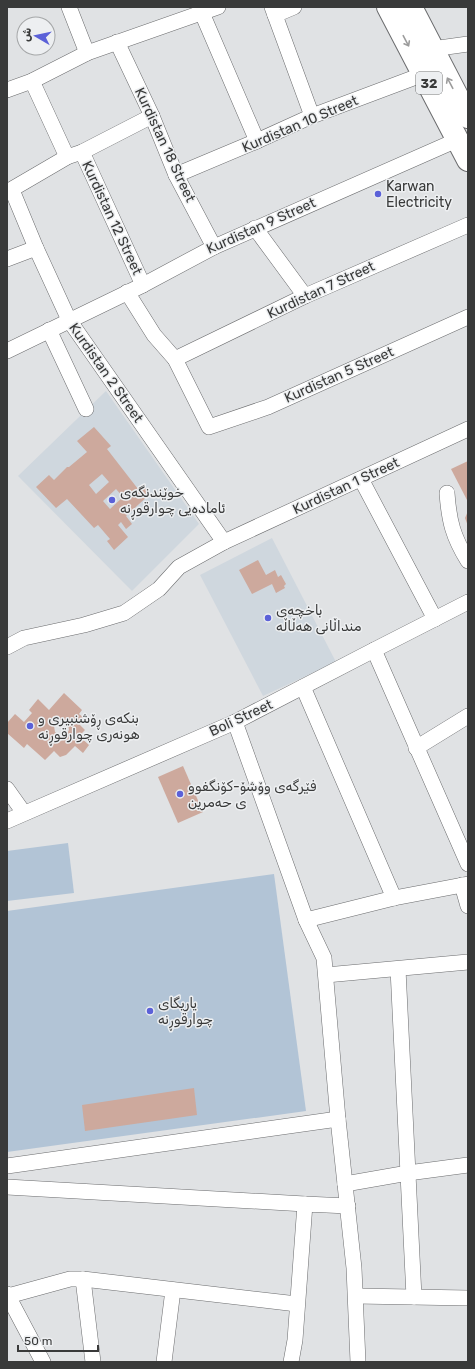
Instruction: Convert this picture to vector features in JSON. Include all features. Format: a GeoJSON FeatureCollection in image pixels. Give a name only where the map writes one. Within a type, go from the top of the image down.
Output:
{"type":"FeatureCollection","features":[{"type":"Feature","properties":{"kind":"highway","name":"32"},"geometry":{"type":"LineString","coordinates":[[388,7],[468,160]]}},
{"type":"Feature","properties":{"kind":"highway","name":"32"},"geometry":{"type":"LineString","coordinates":[[411,7],[468,117]]}},
{"type":"Feature","properties":{"kind":"street"},"geometry":{"type":"LineString","coordinates":[[69,7],[87,53]]}},
{"type":"Feature","properties":{"kind":"street"},"geometry":{"type":"LineString","coordinates":[[7,90],[32,81],[87,53],[218,7]]}},
{"type":"Feature","properties":{"kind":"street"},"geometry":{"type":"LineString","coordinates":[[294,7],[273,11],[312,116]]}},
{"type":"Feature","properties":{"kind":"street"},"geometry":{"type":"LineString","coordinates":[[202,13],[257,141]]}},
{"type":"Feature","properties":{"kind":"street","name":"Kurdistan 18 Street"},"geometry":{"type":"LineString","coordinates":[[117,42],[152,116],[176,174],[214,247]]}},
{"type":"Feature","properties":{"kind":"street"},"geometry":{"type":"LineString","coordinates":[[432,49],[468,44]]}},
{"type":"Feature","properties":{"kind":"street","name":"Kurdistan 10 Street"},"geometry":{"type":"LineString","coordinates":[[176,174],[257,141],[312,116],[424,74]]}},
{"type":"Feature","properties":{"kind":"street"},"geometry":{"type":"LineString","coordinates":[[32,81],[67,157]]}},
{"type":"Feature","properties":{"kind":"street"},"geometry":{"type":"LineString","coordinates":[[10,191],[67,157],[82,152],[152,116]]}},
{"type":"Feature","properties":{"kind":"street","name":"Kurdistan 9 Street"},"geometry":{"type":"LineString","coordinates":[[7,351],[143,285],[214,247],[457,140]]}},
{"type":"Feature","properties":{"kind":"street","name":"Kurdistan 12 Street"},"geometry":{"type":"LineString","coordinates":[[82,152],[143,285]]}},
{"type":"Feature","properties":{"kind":"street","name":"Kurdistan 2 Street"},"geometry":{"type":"LineString","coordinates":[[10,191],[69,320],[224,542]]}},
{"type":"Feature","properties":{"kind":"street","name":"Kurdistan 7 Street"},"geometry":{"type":"LineString","coordinates":[[175,359],[305,296],[468,225]]}},
{"type":"Feature","properties":{"kind":"street"},"geometry":{"type":"LineString","coordinates":[[255,228],[305,296]]}},
{"type":"Feature","properties":{"kind":"street"},"geometry":{"type":"LineString","coordinates":[[7,259],[36,248]]}},
{"type":"Feature","properties":{"kind":"street"},"geometry":{"type":"LineString","coordinates":[[127,292],[154,335],[175,359]]}},
{"type":"Feature","properties":{"kind":"street","name":"Kurdistan 5 Street"},"geometry":{"type":"LineString","coordinates":[[175,359],[209,427],[268,407],[468,318]]}},
{"type":"Feature","properties":{"kind":"street"},"geometry":{"type":"LineString","coordinates":[[48,330],[86,409]]}},
{"type":"Feature","properties":{"kind":"street","name":"Kurdistan 1 Street"},"geometry":{"type":"LineString","coordinates":[[7,647],[24,638],[84,625],[124,613],[159,588],[179,567],[224,542],[468,429]]}},
{"type":"Feature","properties":{"kind":"street"},"geometry":{"type":"LineString","coordinates":[[361,479],[435,619]]}},
{"type":"Feature","properties":{"kind":"street"},"geometry":{"type":"LineString","coordinates":[[447,493],[448,514],[454,536],[468,561]]}},
{"type":"Feature","properties":{"kind":"street","name":"Boli Street"},"geometry":{"type":"LineString","coordinates":[[7,821],[235,722],[435,619],[466,606]]}},
{"type":"Feature","properties":{"kind":"street"},"geometry":{"type":"LineString","coordinates":[[374,650],[416,748],[464,845],[468,864]]}},
{"type":"Feature","properties":{"kind":"street"},"geometry":{"type":"LineString","coordinates":[[304,687],[394,898]]}},
{"type":"Feature","properties":{"kind":"street"},"geometry":{"type":"LineString","coordinates":[[416,748],[468,716]]}},
{"type":"Feature","properties":{"kind":"street"},"geometry":{"type":"LineString","coordinates":[[235,722],[306,920],[324,958],[338,1119],[354,1268],[358,1362]]}},
{"type":"Feature","properties":{"kind":"street"},"geometry":{"type":"LineString","coordinates":[[7,790],[24,813]]}},
{"type":"Feature","properties":{"kind":"street"},"geometry":{"type":"LineString","coordinates":[[306,920],[394,898],[465,884],[468,906]]}},
{"type":"Feature","properties":{"kind":"street"},"geometry":{"type":"LineString","coordinates":[[326,975],[468,962]]}},
{"type":"Feature","properties":{"kind":"street"},"geometry":{"type":"LineString","coordinates":[[398,969],[414,1297]]}},
{"type":"Feature","properties":{"kind":"street"},"geometry":{"type":"LineString","coordinates":[[7,1166],[338,1119]]}},
{"type":"Feature","properties":{"kind":"street"},"geometry":{"type":"LineString","coordinates":[[345,1184],[408,1173],[468,1165]]}},
{"type":"Feature","properties":{"kind":"street"},"geometry":{"type":"LineString","coordinates":[[7,1187],[348,1206]]}},
{"type":"Feature","properties":{"kind":"street"},"geometry":{"type":"LineString","coordinates":[[291,1362],[305,1204]]}},
{"type":"Feature","properties":{"kind":"street"},"geometry":{"type":"LineString","coordinates":[[42,1362],[8,1295],[70,1279],[83,1279],[297,1304]]}},
{"type":"Feature","properties":{"kind":"street"},"geometry":{"type":"LineString","coordinates":[[83,1279],[93,1362]]}},
{"type":"Feature","properties":{"kind":"street"},"geometry":{"type":"LineString","coordinates":[[164,1362],[173,1290]]}},
{"type":"Feature","properties":{"kind":"street"},"geometry":{"type":"LineString","coordinates":[[356,1296],[468,1298]]}},
{"type":"Feature","properties":{"kind":"shaded area","name":"خوێندنگەی ئامادەیی چوارقوڕنە"},"geometry":{"type":"Polygon","coordinates":[[[106,391],[199,524],[132,591],[18,476],[106,391]]]}},
{"type":"Feature","properties":{"kind":"shaded area","name":"باخچەی منداڵانی هەڵاڵە"},"geometry":{"type":"Polygon","coordinates":[[[272,538],[336,662],[263,696],[200,575],[272,538]]]}},
{"type":"Feature","properties":{"kind":"shaded area"},"geometry":{"type":"Polygon","coordinates":[[[68,843],[74,893],[7,901],[7,851],[68,843]]]}},
{"type":"Feature","properties":{"kind":"shaded area","name":"یاریگای چوارقوڕنە"},"geometry":{"type":"Polygon","coordinates":[[[274,874],[306,1111],[7,1152],[7,911],[274,874]]]}},
{"type":"Feature","properties":{"kind":"building"},"geometry":{"type":"Polygon","coordinates":[[[94,427],[111,446],[107,449],[138,489],[143,485],[150,494],[126,516],[132,524],[126,529],[121,522],[118,525],[128,537],[114,550],[107,541],[110,539],[98,525],[94,528],[67,499],[56,508],[36,487],[49,475],[54,480],[67,467],[87,452],[77,441],[94,427]],[[102,474],[89,485],[96,494],[109,482],[102,474]],[[116,489],[103,501],[110,509],[123,497],[116,489]]]}},
{"type":"Feature","properties":{"kind":"building"},"geometry":{"type":"Polygon","coordinates":[[[468,461],[468,502],[451,469],[468,461]]]}},
{"type":"Feature","properties":{"kind":"building"},"geometry":{"type":"Polygon","coordinates":[[[468,511],[468,526],[465,518],[468,511]]]}},
{"type":"Feature","properties":{"kind":"building"},"geometry":{"type":"Polygon","coordinates":[[[258,560],[266,575],[275,570],[278,577],[281,575],[286,584],[284,586],[285,588],[276,593],[272,584],[252,594],[239,570],[258,560]]]}},
{"type":"Feature","properties":{"kind":"building","name":"بنکەی ڕۆشنبیری و هونەری چوارقوڕنە"},"geometry":{"type":"Polygon","coordinates":[[[64,693],[82,710],[79,714],[84,718],[79,724],[85,730],[79,736],[89,745],[83,753],[75,746],[66,755],[60,757],[54,751],[45,760],[27,744],[24,748],[7,733],[7,723],[15,714],[24,722],[32,713],[29,710],[38,699],[49,710],[64,693]],[[57,720],[54,726],[55,732],[60,736],[66,735],[69,730],[68,723],[63,720],[57,720]]]}},
{"type":"Feature","properties":{"kind":"building","name":"فێرگەی وۆشۆ-کۆنگفوو ی حەمرین"},"geometry":{"type":"Polygon","coordinates":[[[183,766],[203,812],[178,823],[158,777],[183,766]]]}},
{"type":"Feature","properties":{"kind":"building"},"geometry":{"type":"Polygon","coordinates":[[[194,1088],[197,1115],[85,1131],[82,1105],[194,1088]]]}},
{"type":"Feature","properties":{"kind":"place","name":"Karwan Electricity"},"geometry":{"type":"Point","coordinates":[378,194]}},
{"type":"Feature","properties":{"kind":"place","name":"خوێندنگەی ئامادەیی چوارقوڕنە"},"geometry":{"type":"Point","coordinates":[112,500]}},
{"type":"Feature","properties":{"kind":"place","name":"باخچەی منداڵانی هەڵاڵە"},"geometry":{"type":"Point","coordinates":[268,618]}},
{"type":"Feature","properties":{"kind":"place","name":"بنکەی ڕۆشنبیری و هونەری چوارقوڕنە"},"geometry":{"type":"Point","coordinates":[30,726]}},
{"type":"Feature","properties":{"kind":"place","name":"فێرگەی وۆشۆ-کۆنگفوو ی حەمرین"},"geometry":{"type":"Point","coordinates":[180,794]}},
{"type":"Feature","properties":{"kind":"place","name":"یاریگای چوارقوڕنە"},"geometry":{"type":"Point","coordinates":[150,1011]}}]}
